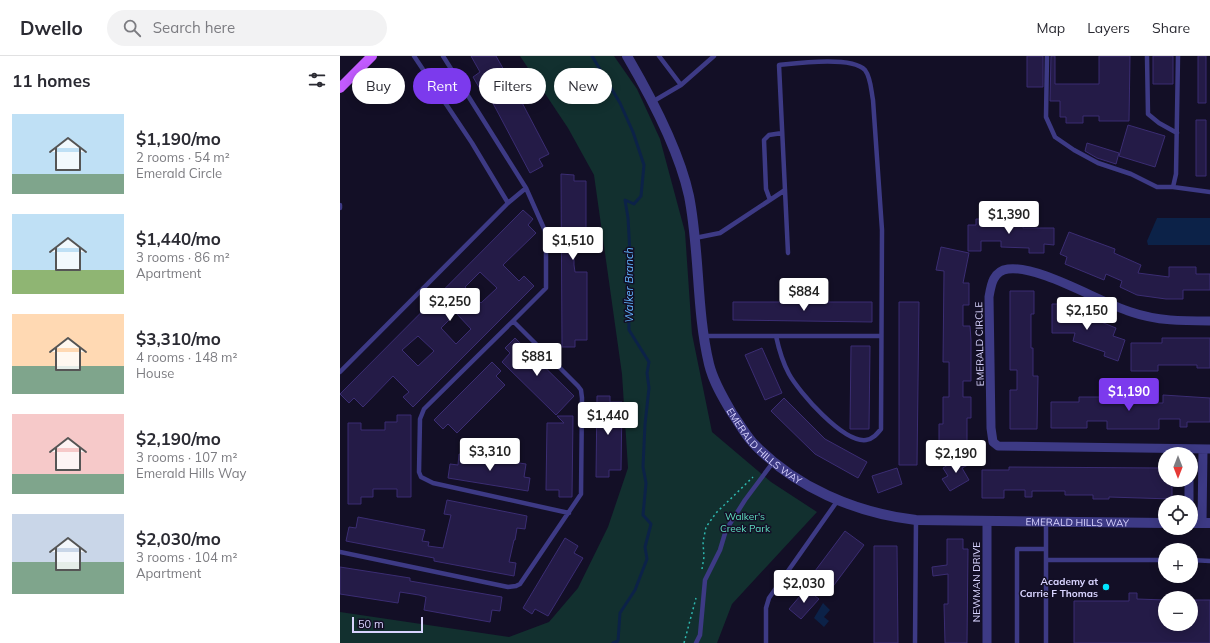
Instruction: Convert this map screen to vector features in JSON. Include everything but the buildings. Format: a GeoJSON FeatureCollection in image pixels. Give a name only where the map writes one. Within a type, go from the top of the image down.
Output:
{"type":"FeatureCollection","features":[{"type":"Feature","properties":{"kind":"main road"},"geometry":{"type":"LineString","coordinates":[[340,88],[372,56]]}},
{"type":"Feature","properties":{"kind":"street","name":"EMERALD HILLS WAY"},"geometry":{"type":"LineString","coordinates":[[627,56],[652,102],[681,170],[688,195],[696,238],[704,336],[709,366],[727,405],[752,441],[774,461],[802,482],[838,500],[865,511],[888,517],[916,520],[1158,522]]}},
{"type":"Feature","properties":{"kind":"street","name":"EMERALD CIRCLE"},"geometry":{"type":"LineString","coordinates":[[1158,450],[998,446],[993,442],[991,428],[989,297],[992,280],[998,273],[1006,269],[1020,269],[1038,273],[1137,314],[1157,319],[1210,321]]}},
{"type":"Feature","properties":{"kind":"street"},"geometry":{"type":"LineString","coordinates":[[1206,449],[1206,523]]}},
{"type":"Feature","properties":{"kind":"street","name":"NEWMAN DRIVE"},"geometry":{"type":"LineString","coordinates":[[987,643],[988,521]]}},
{"type":"Feature","properties":{"kind":"lane"},"geometry":{"type":"LineString","coordinates":[[414,56],[472,142],[508,202]]}},
{"type":"Feature","properties":{"kind":"lane"},"geometry":{"type":"LineString","coordinates":[[443,56],[526,188],[546,233],[546,288],[424,409],[420,419],[419,472],[421,477],[433,483],[568,513]]}},
{"type":"Feature","properties":{"kind":"lane"},"geometry":{"type":"LineString","coordinates":[[659,56],[681,85]]}},
{"type":"Feature","properties":{"kind":"lane"},"geometry":{"type":"LineString","coordinates":[[652,102],[681,85],[714,56]]}},
{"type":"Feature","properties":{"kind":"lane"},"geometry":{"type":"LineString","coordinates":[[1046,56],[1046,117],[1055,137],[1074,150],[1098,163],[1131,174],[1157,187],[1173,187],[1210,192]]}},
{"type":"Feature","properties":{"kind":"lane"},"geometry":{"type":"LineString","coordinates":[[1147,56],[1148,114],[1159,124],[1177,133]]}},
{"type":"Feature","properties":{"kind":"lane"},"geometry":{"type":"LineString","coordinates":[[1173,187],[1177,165],[1178,56]]}},
{"type":"Feature","properties":{"kind":"lane"},"geometry":{"type":"LineString","coordinates":[[776,336],[780,355],[789,375],[808,400],[829,421],[851,436],[866,440],[875,437],[881,429],[882,230],[873,100],[870,79],[864,69],[853,63],[836,61],[779,65],[788,253]]}},
{"type":"Feature","properties":{"kind":"lane"},"geometry":{"type":"LineString","coordinates":[[770,200],[766,189],[764,140],[769,135],[782,133]]}},
{"type":"Feature","properties":{"kind":"lane"},"geometry":{"type":"LineString","coordinates":[[340,372],[508,202],[526,188]]}},
{"type":"Feature","properties":{"kind":"lane"},"geometry":{"type":"LineString","coordinates":[[696,238],[720,233],[785,190]]}},
{"type":"Feature","properties":{"kind":"lane"},"geometry":{"type":"LineString","coordinates":[[340,552],[493,584],[516,586],[520,584],[581,494],[581,390],[513,321]]}},
{"type":"Feature","properties":{"kind":"lane"},"geometry":{"type":"LineString","coordinates":[[704,336],[881,336]]}},
{"type":"Feature","properties":{"kind":"lane"},"geometry":{"type":"LineString","coordinates":[[696,643],[700,635],[705,580],[720,550],[726,530],[745,500],[774,461]]}},
{"type":"Feature","properties":{"kind":"lane"},"geometry":{"type":"LineString","coordinates":[[766,643],[766,608],[769,598],[838,500]]}},
{"type":"Feature","properties":{"kind":"lane"},"geometry":{"type":"LineString","coordinates":[[915,643],[916,520]]}},
{"type":"Feature","properties":{"kind":"lane"},"geometry":{"type":"LineString","coordinates":[[1046,521],[1046,643]]}},
{"type":"Feature","properties":{"kind":"lane"},"geometry":{"type":"LineString","coordinates":[[1017,643],[1017,549],[1046,549]]}},
{"type":"Feature","properties":{"kind":"lane"},"geometry":{"type":"LineString","coordinates":[[1046,560],[1158,560]]}},
{"type":"Feature","properties":{"kind":"lane"},"geometry":{"type":"LineString","coordinates":[[1198,560],[1210,560]]}},
{"type":"Feature","properties":{"kind":"green space","name":"Walker's Creek Park"},"geometry":{"type":"Polygon","coordinates":[[[520,56],[614,56],[637,89],[660,139],[685,232],[692,334],[712,432],[771,482],[817,512],[732,604],[717,643],[340,643],[340,612],[509,637],[549,622],[578,588],[608,527],[628,468],[622,374],[594,175],[568,128],[546,95],[546,68],[528,68],[520,56]]]}},
{"type":"Feature","properties":{"kind":"water"},"geometry":{"type":"Polygon","coordinates":[[[1157,218],[1210,218],[1210,245],[1148,245],[1147,241],[1157,218]]]}},
{"type":"Feature","properties":{"kind":"water"},"geometry":{"type":"Polygon","coordinates":[[[823,603],[830,610],[824,617],[829,621],[824,627],[814,618],[823,603]]]}},
{"type":"Feature","properties":{"kind":"waterway","name":"Walker Branch"},"geometry":{"type":"LineString","coordinates":[[592,56],[620,103],[633,132],[644,165],[641,196],[634,204],[625,200],[628,218],[631,272],[628,283],[629,330],[649,362],[647,373],[649,388],[645,424],[643,467],[646,483],[643,515],[651,524],[645,547],[647,559],[635,590],[620,613],[618,641],[613,643]]}},
{"type":"Feature","properties":{"kind":"place","name":"Academy at Carrie F Thomas"},"geometry":{"type":"Point","coordinates":[1106,587]}}]}
